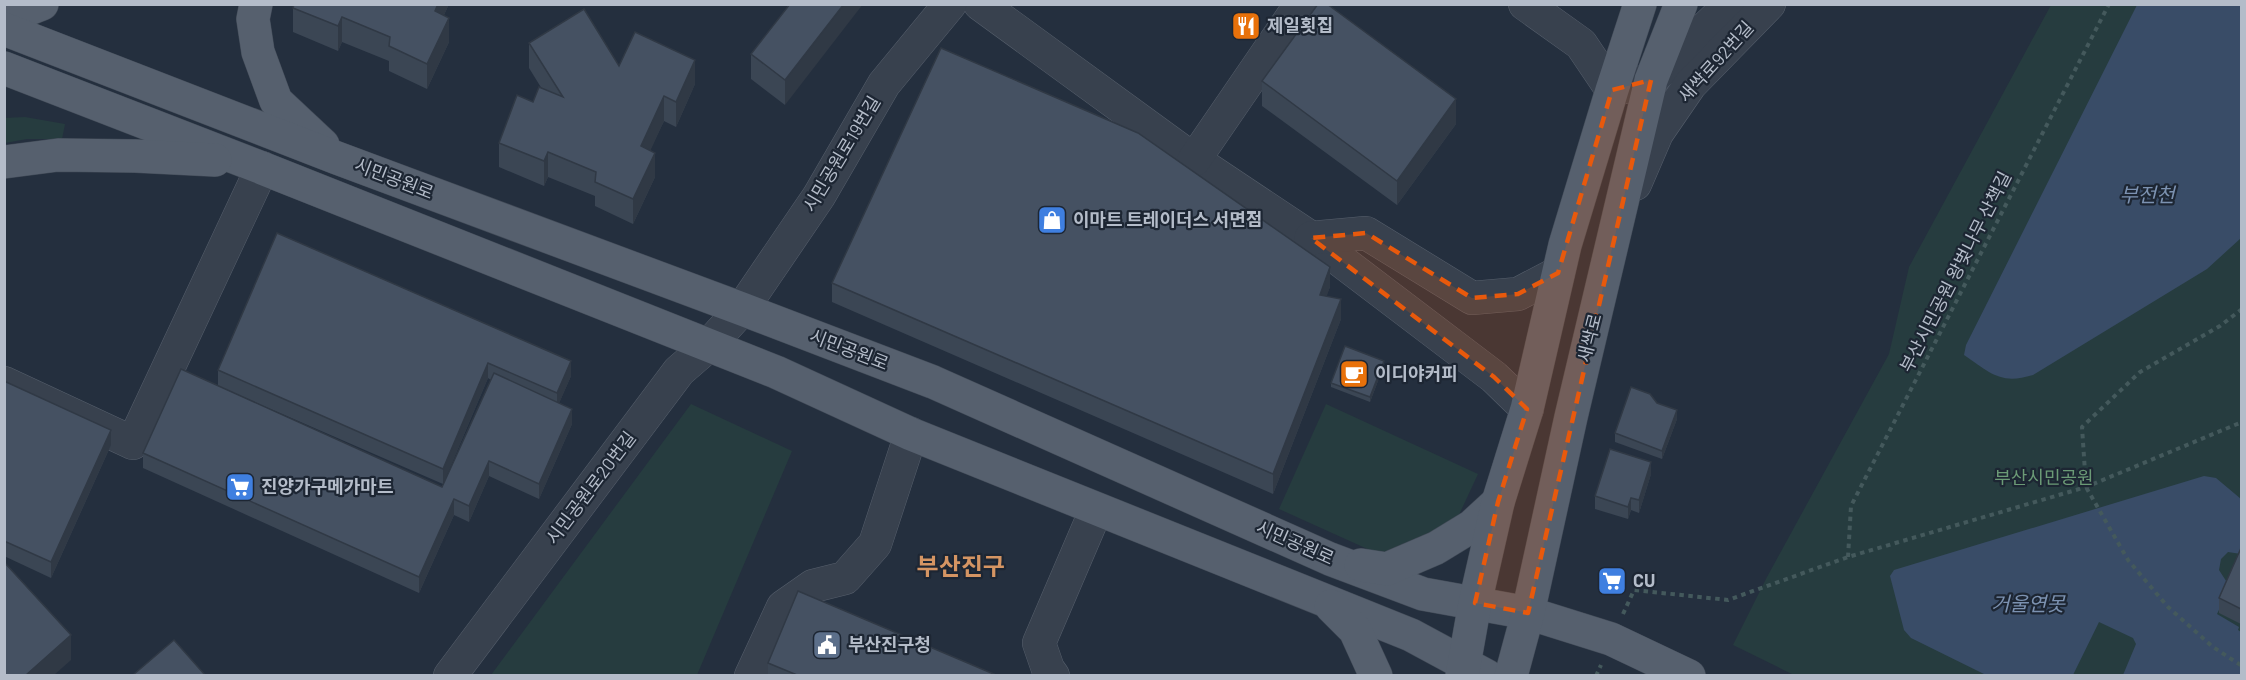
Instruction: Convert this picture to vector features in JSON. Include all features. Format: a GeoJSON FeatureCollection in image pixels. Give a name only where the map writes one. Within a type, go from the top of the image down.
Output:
{"type":"FeatureCollection","features":[{"type":"Feature","properties":{"kind":"main road"},"geometry":{"type":"LineString","coordinates":[[4,20],[42,4]]}},
{"type":"Feature","properties":{"kind":"main road"},"geometry":{"type":"LineString","coordinates":[[256,4],[253,19],[258,52],[276,101],[337,158]]}},
{"type":"Feature","properties":{"kind":"main road"},"geometry":{"type":"LineString","coordinates":[[1471,672],[1475,603],[1498,502],[1527,409],[1558,273],[1640,4]]}},
{"type":"Feature","properties":{"kind":"main road","name":"새싹로"},"geometry":{"type":"LineString","coordinates":[[1511,675],[1528,612],[1568,428],[1651,80],[1681,4]]}},
{"type":"Feature","properties":{"kind":"main road","name":"시민공원로"},"geometry":{"type":"LineString","coordinates":[[4,29],[337,158],[933,382],[1330,559],[1423,594],[1528,612],[1611,639],[1689,675]]}},
{"type":"Feature","properties":{"kind":"main road","name":"시민공원로"},"geometry":{"type":"LineString","coordinates":[[4,68],[776,372],[910,434],[1411,635],[1471,672]]}},
{"type":"Feature","properties":{"kind":"main road"},"geometry":{"type":"LineString","coordinates":[[4,162],[58,155],[135,156],[254,165]]}},
{"type":"Feature","properties":{"kind":"main road"},"geometry":{"type":"LineString","coordinates":[[1330,559],[1387,569],[1436,548],[1472,526],[1498,502]]}},
{"type":"Feature","properties":{"kind":"main road"},"geometry":{"type":"LineString","coordinates":[[1323,598],[1355,630],[1376,675]]}},
{"type":"Feature","properties":{"kind":"street","name":"시민공원로19번길"},"geometry":{"type":"LineString","coordinates":[[742,309],[819,196],[884,84],[950,4]]}},
{"type":"Feature","properties":{"kind":"street"},"geometry":{"type":"LineString","coordinates":[[980,4],[1194,160],[1311,238],[1494,377],[1527,409]]}},
{"type":"Feature","properties":{"kind":"street"},"geometry":{"type":"LineString","coordinates":[[1194,160],[1301,4]]}},
{"type":"Feature","properties":{"kind":"street"},"geometry":{"type":"LineString","coordinates":[[1525,4],[1581,44],[1612,90]]}},
{"type":"Feature","properties":{"kind":"street","name":"새싹로92번길"},"geometry":{"type":"LineString","coordinates":[[1612,90],[1651,80],[1731,4]]}},
{"type":"Feature","properties":{"kind":"street","name":"새싹로92번길"},"geometry":{"type":"LineString","coordinates":[[1610,253],[1657,133],[1690,85],[1769,4]]}},
{"type":"Feature","properties":{"kind":"street"},"geometry":{"type":"LineString","coordinates":[[4,383],[133,443],[254,165]]}},
{"type":"Feature","properties":{"kind":"street"},"geometry":{"type":"LineString","coordinates":[[1311,238],[1366,233],[1472,298],[1518,294],[1558,273]]}},
{"type":"Feature","properties":{"kind":"street","name":"시민공원로20번길"},"geometry":{"type":"LineString","coordinates":[[450,675],[679,371],[709,345],[742,309]]}},
{"type":"Feature","properties":{"kind":"street"},"geometry":{"type":"LineString","coordinates":[[752,675],[783,607],[813,586],[844,578],[875,544],[910,434]]}},
{"type":"Feature","properties":{"kind":"street"},"geometry":{"type":"LineString","coordinates":[[1053,675],[1048,669],[1039,643],[1096,510]]}},
{"type":"Feature","properties":{"kind":"path","name":"부산시민공원 왕벚나무 산책길"},"geometry":{"type":"LineString","coordinates":[[1848,557],[1851,506],[2109,4]]}},
{"type":"Feature","properties":{"kind":"path"},"geometry":{"type":"LineString","coordinates":[[2241,309],[2220,326],[2140,372],[2082,427],[2086,487],[2128,560],[2168,607],[2213,647],[2241,666]]}},
{"type":"Feature","properties":{"kind":"path"},"geometry":{"type":"LineString","coordinates":[[1634,590],[1728,600],[1848,557],[2086,487],[2241,422]]}},
{"type":"Feature","properties":{"kind":"highlighted area"},"geometry":{"type":"Polygon","coordinates":[[[1651,80],[1528,613],[1475,603],[1498,502],[1527,409],[1494,377],[1311,238],[1366,233],[1472,298],[1518,294],[1558,273],[1612,90],[1651,80]]]}},
{"type":"Feature","properties":{"kind":"green space","name":"부산시민공원"},"geometry":{"type":"Polygon","coordinates":[[[2051,5],[2241,5],[2241,675],[1794,675],[1733,645],[1767,577],[1889,354],[1909,267],[2051,5]]]}},
{"type":"Feature","properties":{"kind":"green space"},"geometry":{"type":"Polygon","coordinates":[[[25,117],[65,124],[62,139],[27,139],[5,143],[4,118],[25,117]]]}},
{"type":"Feature","properties":{"kind":"green space"},"geometry":{"type":"Polygon","coordinates":[[[691,404],[792,451],[697,675],[491,675],[691,404]]]}},
{"type":"Feature","properties":{"kind":"green space"},"geometry":{"type":"Polygon","coordinates":[[[1326,404],[1478,474],[1458,517],[1400,555],[1383,556],[1279,509],[1326,404]]]}},
{"type":"Feature","properties":{"kind":"water","name":"부전천"},"geometry":{"type":"Polygon","coordinates":[[[2137,5],[2241,5],[2241,238],[2207,269],[2033,375],[2012,379],[1996,376],[1964,355],[1966,345],[2137,5]]]}},
{"type":"Feature","properties":{"kind":"water","name":"거울연못"},"geometry":{"type":"Polygon","coordinates":[[[2204,476],[2216,478],[2241,499],[2241,554],[2228,552],[2221,559],[2219,570],[2230,587],[2217,614],[2239,627],[2238,630],[2241,632],[2241,675],[2123,675],[2136,644],[2133,638],[2099,622],[2073,675],[1986,675],[1911,638],[1904,630],[1890,576],[1894,570],[2204,476]]]}},
{"type":"Feature","properties":{"kind":"building"},"geometry":{"type":"Polygon","coordinates":[[[294,4],[438,4],[435,11],[449,18],[427,64],[389,46],[390,37],[342,17],[338,26],[293,8],[294,4]]]}},
{"type":"Feature","properties":{"kind":"building"},"geometry":{"type":"Polygon","coordinates":[[[790,4],[844,4],[785,80],[751,54],[790,4]]]}},
{"type":"Feature","properties":{"kind":"building"},"geometry":{"type":"Polygon","coordinates":[[[1318,4],[1327,4],[1456,99],[1397,181],[1262,81],[1318,4]]]}},
{"type":"Feature","properties":{"kind":"building"},"geometry":{"type":"Polygon","coordinates":[[[584,9],[619,66],[635,32],[695,60],[676,102],[664,96],[641,146],[655,153],[633,199],[595,182],[596,172],[548,152],[544,161],[499,143],[517,95],[533,102],[539,87],[563,97],[529,43],[584,9]]]}},
{"type":"Feature","properties":{"kind":"building","name":"이마트 트레이더스 서면점"},"geometry":{"type":"Polygon","coordinates":[[[941,48],[1138,133],[1330,267],[1320,295],[1341,299],[1273,474],[832,283],[941,48]]]}},
{"type":"Feature","properties":{"kind":"building"},"geometry":{"type":"Polygon","coordinates":[[[277,233],[571,361],[557,393],[488,363],[443,469],[218,370],[277,233]]]}},
{"type":"Feature","properties":{"kind":"building"},"geometry":{"type":"Polygon","coordinates":[[[1345,346],[1384,361],[1370,397],[1331,383],[1345,346]]]}},
{"type":"Feature","properties":{"kind":"building"},"geometry":{"type":"Polygon","coordinates":[[[181,369],[442,487],[494,373],[572,409],[539,484],[489,461],[469,506],[454,499],[419,577],[143,453],[181,369]]]}},
{"type":"Feature","properties":{"kind":"building"},"geometry":{"type":"Polygon","coordinates":[[[4,381],[111,430],[51,562],[4,541],[4,381]]]}},
{"type":"Feature","properties":{"kind":"building"},"geometry":{"type":"Polygon","coordinates":[[[1631,387],[1650,394],[1657,403],[1677,410],[1662,451],[1615,433],[1631,387]]]}},
{"type":"Feature","properties":{"kind":"building"},"geometry":{"type":"Polygon","coordinates":[[[1610,449],[1651,462],[1639,500],[1631,498],[1628,507],[1595,496],[1610,449]]]}},
{"type":"Feature","properties":{"kind":"building"},"geometry":{"type":"Polygon","coordinates":[[[2241,548],[2241,609],[2219,598],[2241,548]]]}},
{"type":"Feature","properties":{"kind":"building"},"geometry":{"type":"Polygon","coordinates":[[[4,562],[71,635],[26,675],[4,675],[4,562]]]}},
{"type":"Feature","properties":{"kind":"building"},"geometry":{"type":"Polygon","coordinates":[[[798,591],[996,675],[797,675],[768,663],[798,591]]]}},
{"type":"Feature","properties":{"kind":"building"},"geometry":{"type":"Polygon","coordinates":[[[174,640],[205,675],[133,675],[174,640]]]}},
{"type":"Feature","properties":{"kind":"place","name":"제일횟집"},"geometry":{"type":"Point","coordinates":[1246,26]}},
{"type":"Feature","properties":{"kind":"place","name":"이마트 트레이더스 서면점"},"geometry":{"type":"Point","coordinates":[1052,220]}},
{"type":"Feature","properties":{"kind":"place","name":"이디야커피"},"geometry":{"type":"Point","coordinates":[1354,374]}},
{"type":"Feature","properties":{"kind":"place","name":"진양가구메가마트"},"geometry":{"type":"Point","coordinates":[240,487]}},
{"type":"Feature","properties":{"kind":"place","name":"CU"},"geometry":{"type":"Point","coordinates":[1612,581]}},
{"type":"Feature","properties":{"kind":"place","name":"부산진구청"},"geometry":{"type":"Point","coordinates":[827,645]}},
{"type":"Feature","properties":{"kind":"district","name":"부산진구"},"geometry":{"type":"Point","coordinates":[961,567]}}]}
